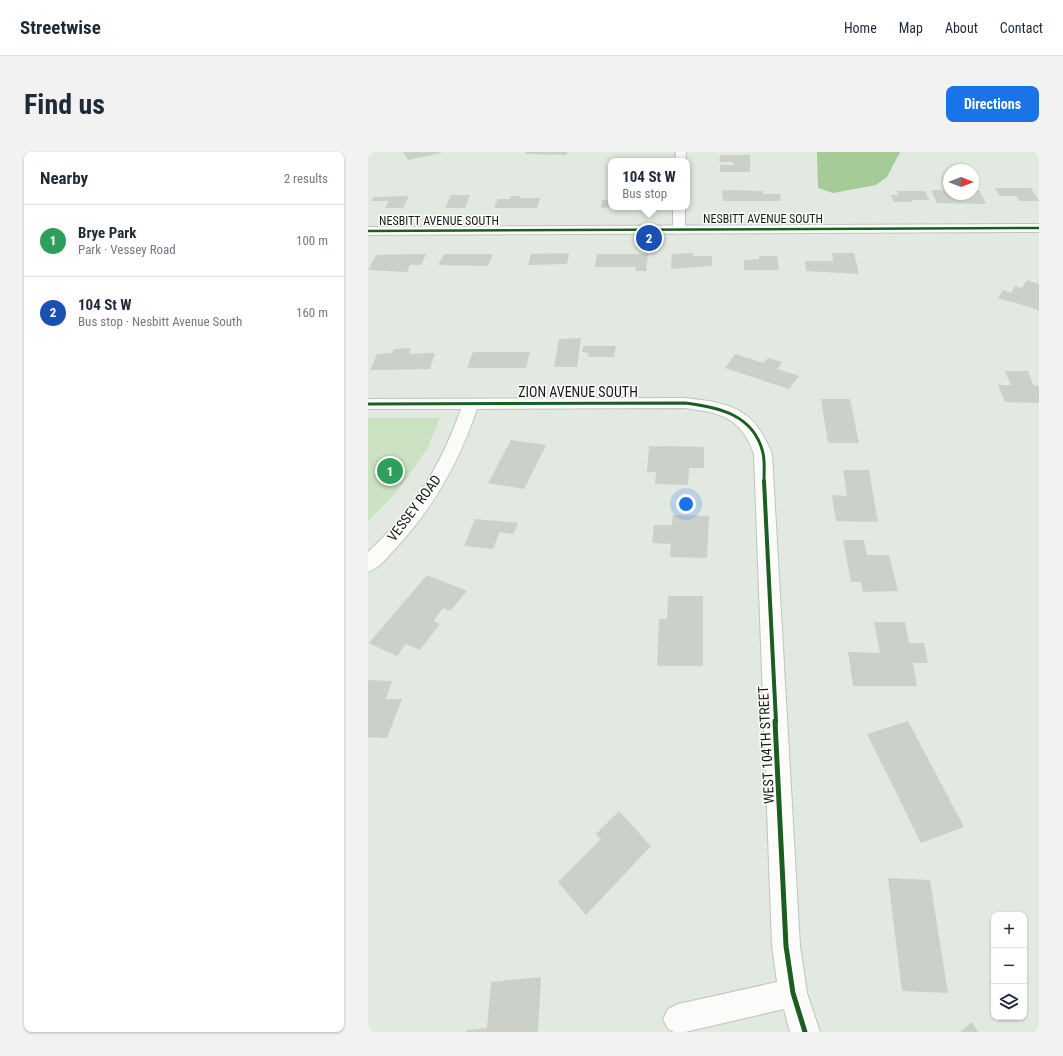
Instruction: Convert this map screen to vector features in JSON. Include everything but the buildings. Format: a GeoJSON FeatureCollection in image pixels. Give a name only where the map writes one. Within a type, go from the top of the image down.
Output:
{"type":"FeatureCollection","features":[{"type":"Feature","properties":{"kind":"street"},"geometry":{"type":"LineString","coordinates":[[679,230],[680,210]]}},
{"type":"Feature","properties":{"kind":"street","name":"NESBITT AVENUE SOUTH"},"geometry":{"type":"LineString","coordinates":[[368,231],[1039,228]]}},
{"type":"Feature","properties":{"kind":"street","name":"ZION AVENUE SOUTH"},"geometry":{"type":"LineString","coordinates":[[368,404],[685,403],[708,405],[730,411],[746,423],[758,438],[763,454]]}},
{"type":"Feature","properties":{"kind":"street","name":"VESSEY ROAD"},"geometry":{"type":"LineString","coordinates":[[368,564],[407,521],[434,486],[453,452],[471,404]]}},
{"type":"Feature","properties":{"kind":"street","name":"WEST 104TH STREET"},"geometry":{"type":"LineString","coordinates":[[763,454],[786,946],[793,993],[805,1032]]}},
{"type":"Feature","properties":{"kind":"street"},"geometry":{"type":"LineString","coordinates":[[678,1019],[793,993]]}},
{"type":"Feature","properties":{"kind":"shaded area"},"geometry":{"type":"Polygon","coordinates":[[[817,152],[900,152],[887,177],[876,185],[833,193],[818,188],[817,152]]]}},
{"type":"Feature","properties":{"kind":"shaded area"},"geometry":{"type":"Polygon","coordinates":[[[368,418],[440,418],[427,449],[396,493],[368,521],[368,418]]]}},
{"type":"Feature","properties":{"kind":"cycle path"},"geometry":{"type":"LineString","coordinates":[[368,231],[1039,228]]}},
{"type":"Feature","properties":{"kind":"cycle path"},"geometry":{"type":"LineString","coordinates":[[368,404],[685,403],[724,410],[743,420],[751,429],[758,440],[763,454],[786,946],[793,993],[805,1032]]}},
{"type":"Feature","properties":{"kind":"place","name":"104 St W"},"geometry":{"type":"Point","coordinates":[649,238]}},
{"type":"Feature","properties":{"kind":"place","name":"Brye Park"},"geometry":{"type":"Point","coordinates":[390,471]}}]}
